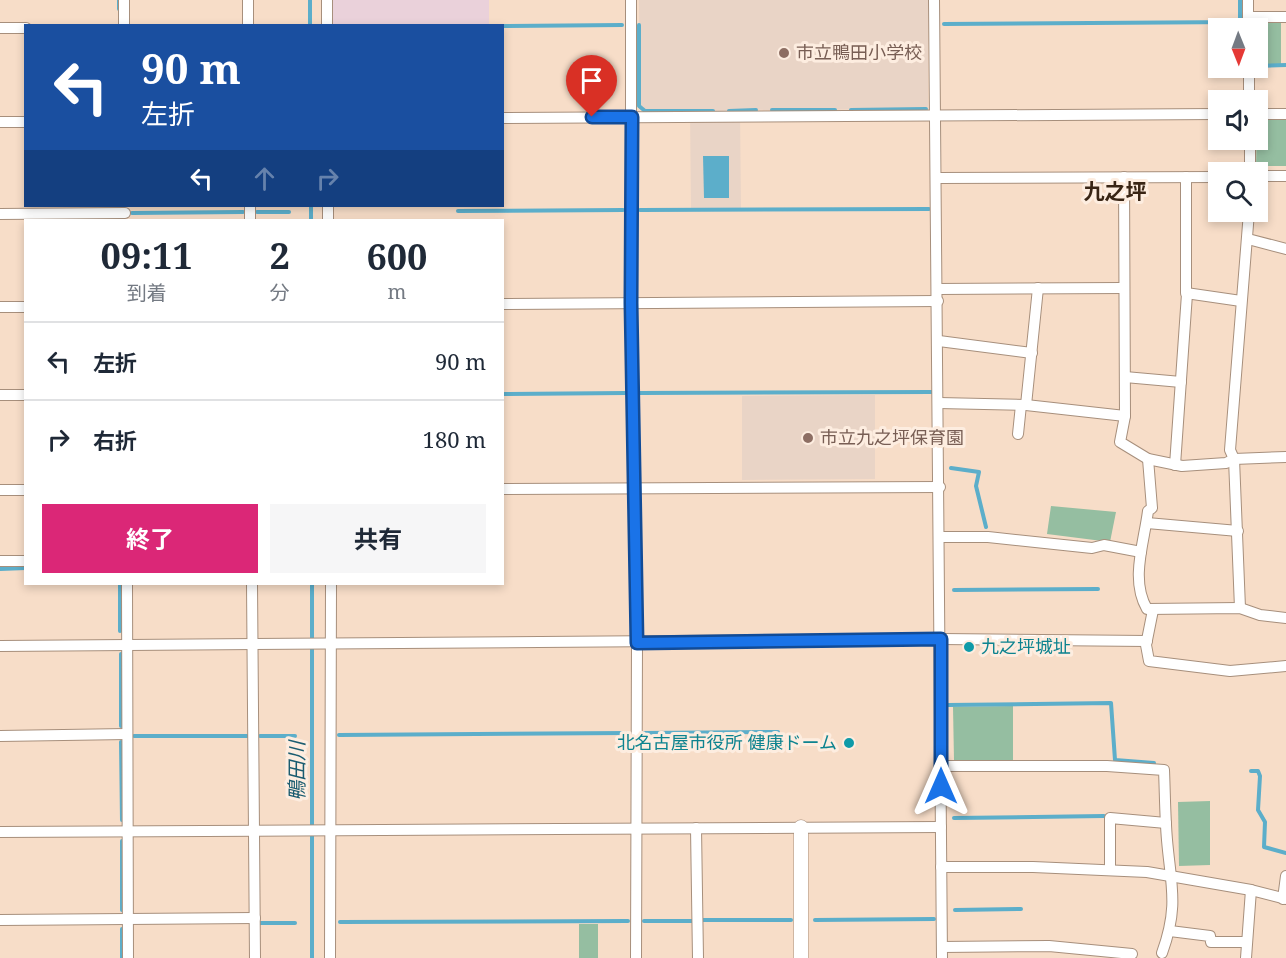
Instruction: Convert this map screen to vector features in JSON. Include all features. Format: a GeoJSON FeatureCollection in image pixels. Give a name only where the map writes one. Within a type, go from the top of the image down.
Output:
{"type":"FeatureCollection","features":[{"type":"Feature","properties":{"kind":"street"},"geometry":{"type":"LineString","coordinates":[[124,0],[124,24]]}},
{"type":"Feature","properties":{"kind":"street"},"geometry":{"type":"LineString","coordinates":[[248,0],[248,24]]}},
{"type":"Feature","properties":{"kind":"street"},"geometry":{"type":"LineString","coordinates":[[327,0],[327,24]]}},
{"type":"Feature","properties":{"kind":"street"},"geometry":{"type":"LineString","coordinates":[[631,0],[631,303],[637,643],[636,958]]}},
{"type":"Feature","properties":{"kind":"street"},"geometry":{"type":"LineString","coordinates":[[934,0],[939,341],[942,953],[1049,946],[1132,954]]}},
{"type":"Feature","properties":{"kind":"street"},"geometry":{"type":"LineString","coordinates":[[1248,0],[1248,18]]}},
{"type":"Feature","properties":{"kind":"street"},"geometry":{"type":"LineString","coordinates":[[1268,20],[1286,17]]}},
{"type":"Feature","properties":{"kind":"street"},"geometry":{"type":"LineString","coordinates":[[0,28],[24,28]]}},
{"type":"Feature","properties":{"kind":"street"},"geometry":{"type":"LineString","coordinates":[[504,118],[1208,114]]}},
{"type":"Feature","properties":{"kind":"street"},"geometry":{"type":"LineString","coordinates":[[1268,114],[1286,114]]}},
{"type":"Feature","properties":{"kind":"street"},"geometry":{"type":"LineString","coordinates":[[0,122],[24,122]]}},
{"type":"Feature","properties":{"kind":"street"},"geometry":{"type":"LineString","coordinates":[[1268,176],[1286,176]]}},
{"type":"Feature","properties":{"kind":"street"},"geometry":{"type":"LineString","coordinates":[[1124,177],[1125,416],[1120,442],[1148,459],[1175,465],[1205,466],[1226,463],[1234,459],[1286,457]]}},
{"type":"Feature","properties":{"kind":"street"},"geometry":{"type":"LineString","coordinates":[[1175,465],[1187,294],[1186,177]]}},
{"type":"Feature","properties":{"kind":"street"},"geometry":{"type":"LineString","coordinates":[[937,178],[1208,177]]}},
{"type":"Feature","properties":{"kind":"street"},"geometry":{"type":"LineString","coordinates":[[0,214],[125,213]]}},
{"type":"Feature","properties":{"kind":"street"},"geometry":{"type":"LineString","coordinates":[[1240,608],[1234,459],[1230,450],[1249,222]]}},
{"type":"Feature","properties":{"kind":"street"},"geometry":{"type":"LineString","coordinates":[[1248,239],[1286,249]]}},
{"type":"Feature","properties":{"kind":"street"},"geometry":{"type":"LineString","coordinates":[[1018,434],[1032,353],[1038,288]]}},
{"type":"Feature","properties":{"kind":"street"},"geometry":{"type":"LineString","coordinates":[[938,289],[1124,288]]}},
{"type":"Feature","properties":{"kind":"street"},"geometry":{"type":"LineString","coordinates":[[1187,294],[1241,301]]}},
{"type":"Feature","properties":{"kind":"street"},"geometry":{"type":"LineString","coordinates":[[504,304],[938,301]]}},
{"type":"Feature","properties":{"kind":"street"},"geometry":{"type":"LineString","coordinates":[[0,307],[24,307]]}},
{"type":"Feature","properties":{"kind":"street"},"geometry":{"type":"LineString","coordinates":[[939,341],[1032,353]]}},
{"type":"Feature","properties":{"kind":"street"},"geometry":{"type":"LineString","coordinates":[[1125,377],[1181,382]]}},
{"type":"Feature","properties":{"kind":"street"},"geometry":{"type":"LineString","coordinates":[[0,395],[24,395]]}},
{"type":"Feature","properties":{"kind":"street"},"geometry":{"type":"LineString","coordinates":[[939,403],[1024,405],[1125,416]]}},
{"type":"Feature","properties":{"kind":"street"},"geometry":{"type":"LineString","coordinates":[[1148,459],[1152,508],[1148,511],[1141,552],[1139,596],[1147,609],[1240,608],[1260,615],[1286,618],[1286,623]]}},
{"type":"Feature","properties":{"kind":"street"},"geometry":{"type":"LineString","coordinates":[[504,489],[940,488]]}},
{"type":"Feature","properties":{"kind":"street"},"geometry":{"type":"LineString","coordinates":[[0,490],[24,490]]}},
{"type":"Feature","properties":{"kind":"street"},"geometry":{"type":"LineString","coordinates":[[1147,523],[1238,531]]}},
{"type":"Feature","properties":{"kind":"street"},"geometry":{"type":"LineString","coordinates":[[940,537],[988,537],[1092,548],[1104,545],[1141,552]]}},
{"type":"Feature","properties":{"kind":"street"},"geometry":{"type":"LineString","coordinates":[[0,561],[24,561]]}},
{"type":"Feature","properties":{"kind":"street"},"geometry":{"type":"LineString","coordinates":[[127,585],[128,958]]}},
{"type":"Feature","properties":{"kind":"street"},"geometry":{"type":"LineString","coordinates":[[252,585],[255,958]]}},
{"type":"Feature","properties":{"kind":"street"},"geometry":{"type":"LineString","coordinates":[[330,958],[326,830],[331,585]]}},
{"type":"Feature","properties":{"kind":"street"},"geometry":{"type":"LineString","coordinates":[[1153,610],[1147,641],[1149,661],[1170,666],[1248,671],[1286,666]]}},
{"type":"Feature","properties":{"kind":"street"},"geometry":{"type":"LineString","coordinates":[[0,646],[941,639],[1147,641]]}},
{"type":"Feature","properties":{"kind":"street"},"geometry":{"type":"LineString","coordinates":[[0,736],[127,734]]}},
{"type":"Feature","properties":{"kind":"street"},"geometry":{"type":"LineString","coordinates":[[941,766],[1107,766],[1164,770],[1166,823],[1172,874],[1170,931],[1162,953]]}},
{"type":"Feature","properties":{"kind":"street"},"geometry":{"type":"LineString","coordinates":[[1110,870],[1110,818],[1166,823]]}},
{"type":"Feature","properties":{"kind":"street"},"geometry":{"type":"LineString","coordinates":[[801,827],[801,958]]}},
{"type":"Feature","properties":{"kind":"street"},"geometry":{"type":"LineString","coordinates":[[0,832],[941,827]]}},
{"type":"Feature","properties":{"kind":"street"},"geometry":{"type":"LineString","coordinates":[[696,828],[698,958]]}},
{"type":"Feature","properties":{"kind":"street"},"geometry":{"type":"LineString","coordinates":[[941,867],[1033,867],[1172,874],[1284,899],[1286,876]]}},
{"type":"Feature","properties":{"kind":"street"},"geometry":{"type":"LineString","coordinates":[[1246,958],[1251,890]]}},
{"type":"Feature","properties":{"kind":"street"},"geometry":{"type":"LineString","coordinates":[[0,920],[255,918]]}},
{"type":"Feature","properties":{"kind":"street"},"geometry":{"type":"LineString","coordinates":[[1170,931],[1210,936],[1211,942],[1246,942]]}},
{"type":"Feature","properties":{"kind":"shaded area"},"geometry":{"type":"Polygon","coordinates":[[[333,0],[489,0],[489,24],[333,24],[333,0]]]}},
{"type":"Feature","properties":{"kind":"shaded area","name":"市立鴨田小学校"},"geometry":{"type":"Polygon","coordinates":[[[639,0],[928,0],[928,106],[926,109],[740,110],[741,208],[691,208],[690,110],[644,110],[640,106],[639,0]]]}},
{"type":"Feature","properties":{"kind":"shaded area","name":"市立九之坪保育園"},"geometry":{"type":"Polygon","coordinates":[[[875,395],[875,479],[742,480],[742,396],[875,395]]]}},
{"type":"Feature","properties":{"kind":"green space"},"geometry":{"type":"Polygon","coordinates":[[[1268,22],[1281,22],[1281,64],[1268,64],[1268,22]]]}},
{"type":"Feature","properties":{"kind":"green space"},"geometry":{"type":"Polygon","coordinates":[[[1268,120],[1286,120],[1286,166],[1268,166],[1268,162],[1256,162],[1256,150],[1268,150],[1268,120]]]}},
{"type":"Feature","properties":{"kind":"green space"},"geometry":{"type":"Polygon","coordinates":[[[1051,506],[1116,512],[1110,542],[1047,534],[1051,506]]]}},
{"type":"Feature","properties":{"kind":"green space"},"geometry":{"type":"Polygon","coordinates":[[[1013,706],[1013,760],[954,760],[953,707],[1013,706]]]}},
{"type":"Feature","properties":{"kind":"green space"},"geometry":{"type":"Polygon","coordinates":[[[1210,801],[1210,865],[1179,866],[1178,802],[1210,801]]]}},
{"type":"Feature","properties":{"kind":"green space"},"geometry":{"type":"Polygon","coordinates":[[[579,924],[598,924],[598,958],[579,958],[579,924]]]}},
{"type":"Feature","properties":{"kind":"water"},"geometry":{"type":"Polygon","coordinates":[[[703,156],[729,156],[729,198],[704,198],[703,156]]]}},
{"type":"Feature","properties":{"kind":"waterway"},"geometry":{"type":"LineString","coordinates":[[119,0],[119,9]]}},
{"type":"Feature","properties":{"kind":"waterway","name":"鴨田川"},"geometry":{"type":"LineString","coordinates":[[310,0],[310,24]]}},
{"type":"Feature","properties":{"kind":"waterway"},"geometry":{"type":"LineString","coordinates":[[944,24],[1240,22],[1240,0]]}},
{"type":"Feature","properties":{"kind":"waterway"},"geometry":{"type":"LineString","coordinates":[[504,26],[622,25]]}},
{"type":"Feature","properties":{"kind":"waterway"},"geometry":{"type":"LineString","coordinates":[[639,25],[639,106],[645,111],[713,111]]}},
{"type":"Feature","properties":{"kind":"waterway"},"geometry":{"type":"LineString","coordinates":[[1268,66],[1286,65]]}},
{"type":"Feature","properties":{"kind":"waterway"},"geometry":{"type":"LineString","coordinates":[[851,110],[926,109]]}},
{"type":"Feature","properties":{"kind":"waterway"},"geometry":{"type":"LineString","coordinates":[[729,111],[756,110]]}},
{"type":"Feature","properties":{"kind":"waterway"},"geometry":{"type":"LineString","coordinates":[[772,110],[835,110]]}},
{"type":"Feature","properties":{"kind":"waterway","name":"鴨田川"},"geometry":{"type":"LineString","coordinates":[[311,207],[311,219]]}},
{"type":"Feature","properties":{"kind":"waterway"},"geometry":{"type":"LineString","coordinates":[[640,210],[929,209]]}},
{"type":"Feature","properties":{"kind":"waterway"},"geometry":{"type":"LineString","coordinates":[[458,211],[623,210]]}},
{"type":"Feature","properties":{"kind":"waterway"},"geometry":{"type":"LineString","coordinates":[[132,213],[243,212]]}},
{"type":"Feature","properties":{"kind":"waterway"},"geometry":{"type":"LineString","coordinates":[[257,212],[289,212]]}},
{"type":"Feature","properties":{"kind":"waterway"},"geometry":{"type":"LineString","coordinates":[[640,393],[932,392]]}},
{"type":"Feature","properties":{"kind":"waterway"},"geometry":{"type":"LineString","coordinates":[[504,394],[625,393]]}},
{"type":"Feature","properties":{"kind":"waterway"},"geometry":{"type":"LineString","coordinates":[[951,468],[979,472],[976,486],[986,527]]}},
{"type":"Feature","properties":{"kind":"waterway"},"geometry":{"type":"LineString","coordinates":[[0,569],[24,568]]}},
{"type":"Feature","properties":{"kind":"waterway"},"geometry":{"type":"LineString","coordinates":[[120,585],[120,631]]}},
{"type":"Feature","properties":{"kind":"waterway","name":"鴨田川"},"geometry":{"type":"LineString","coordinates":[[312,585],[312,958]]}},
{"type":"Feature","properties":{"kind":"waterway"},"geometry":{"type":"LineString","coordinates":[[954,590],[1098,589]]}},
{"type":"Feature","properties":{"kind":"waterway"},"geometry":{"type":"LineString","coordinates":[[121,654],[121,726]]}},
{"type":"Feature","properties":{"kind":"waterway"},"geometry":{"type":"LineString","coordinates":[[948,705],[1111,703],[1115,760],[1154,763]]}},
{"type":"Feature","properties":{"kind":"waterway"},"geometry":{"type":"LineString","coordinates":[[642,733],[778,732]]}},
{"type":"Feature","properties":{"kind":"waterway"},"geometry":{"type":"LineString","coordinates":[[339,735],[627,733]]}},
{"type":"Feature","properties":{"kind":"waterway"},"geometry":{"type":"LineString","coordinates":[[134,736],[247,736]]}},
{"type":"Feature","properties":{"kind":"waterway"},"geometry":{"type":"LineString","coordinates":[[260,736],[295,736]]}},
{"type":"Feature","properties":{"kind":"waterway"},"geometry":{"type":"LineString","coordinates":[[121,742],[122,820]]}},
{"type":"Feature","properties":{"kind":"waterway"},"geometry":{"type":"LineString","coordinates":[[1251,771],[1258,771],[1260,776],[1258,810],[1265,822],[1264,847],[1286,853]]}},
{"type":"Feature","properties":{"kind":"waterway"},"geometry":{"type":"LineString","coordinates":[[954,818],[1104,816]]}},
{"type":"Feature","properties":{"kind":"waterway"},"geometry":{"type":"LineString","coordinates":[[122,841],[122,910]]}},
{"type":"Feature","properties":{"kind":"waterway"},"geometry":{"type":"LineString","coordinates":[[955,910],[1021,909]]}},
{"type":"Feature","properties":{"kind":"waterway"},"geometry":{"type":"LineString","coordinates":[[815,920],[934,919]]}},
{"type":"Feature","properties":{"kind":"waterway"},"geometry":{"type":"LineString","coordinates":[[703,920],[791,920]]}},
{"type":"Feature","properties":{"kind":"waterway"},"geometry":{"type":"LineString","coordinates":[[340,922],[628,921]]}},
{"type":"Feature","properties":{"kind":"waterway"},"geometry":{"type":"LineString","coordinates":[[644,921],[693,921]]}},
{"type":"Feature","properties":{"kind":"waterway"},"geometry":{"type":"LineString","coordinates":[[260,923],[295,923]]}},
{"type":"Feature","properties":{"kind":"waterway"},"geometry":{"type":"LineString","coordinates":[[122,929],[122,958]]}},
{"type":"Feature","properties":{"kind":"place","name":"市立鴨田小学校"},"geometry":{"type":"Point","coordinates":[784,53]}},
{"type":"Feature","properties":{"kind":"place","name":"市立九之坪保育園"},"geometry":{"type":"Point","coordinates":[808,438]}},
{"type":"Feature","properties":{"kind":"place","name":"九之坪城址"},"geometry":{"type":"Point","coordinates":[969,647]}},
{"type":"Feature","properties":{"kind":"place","name":"北名古屋市役所 健康ドーム"},"geometry":{"type":"Point","coordinates":[849,743]}},
{"type":"Feature","properties":{"kind":"district","name":"九之坪"},"geometry":{"type":"Point","coordinates":[1115,192]}},
{"type":"Feature","properties":{"kind":"route"},"geometry":{"type":"LineString","coordinates":[[592,117],[632,117],[631,303],[637,643],[941,639],[941,786]]}}]}
